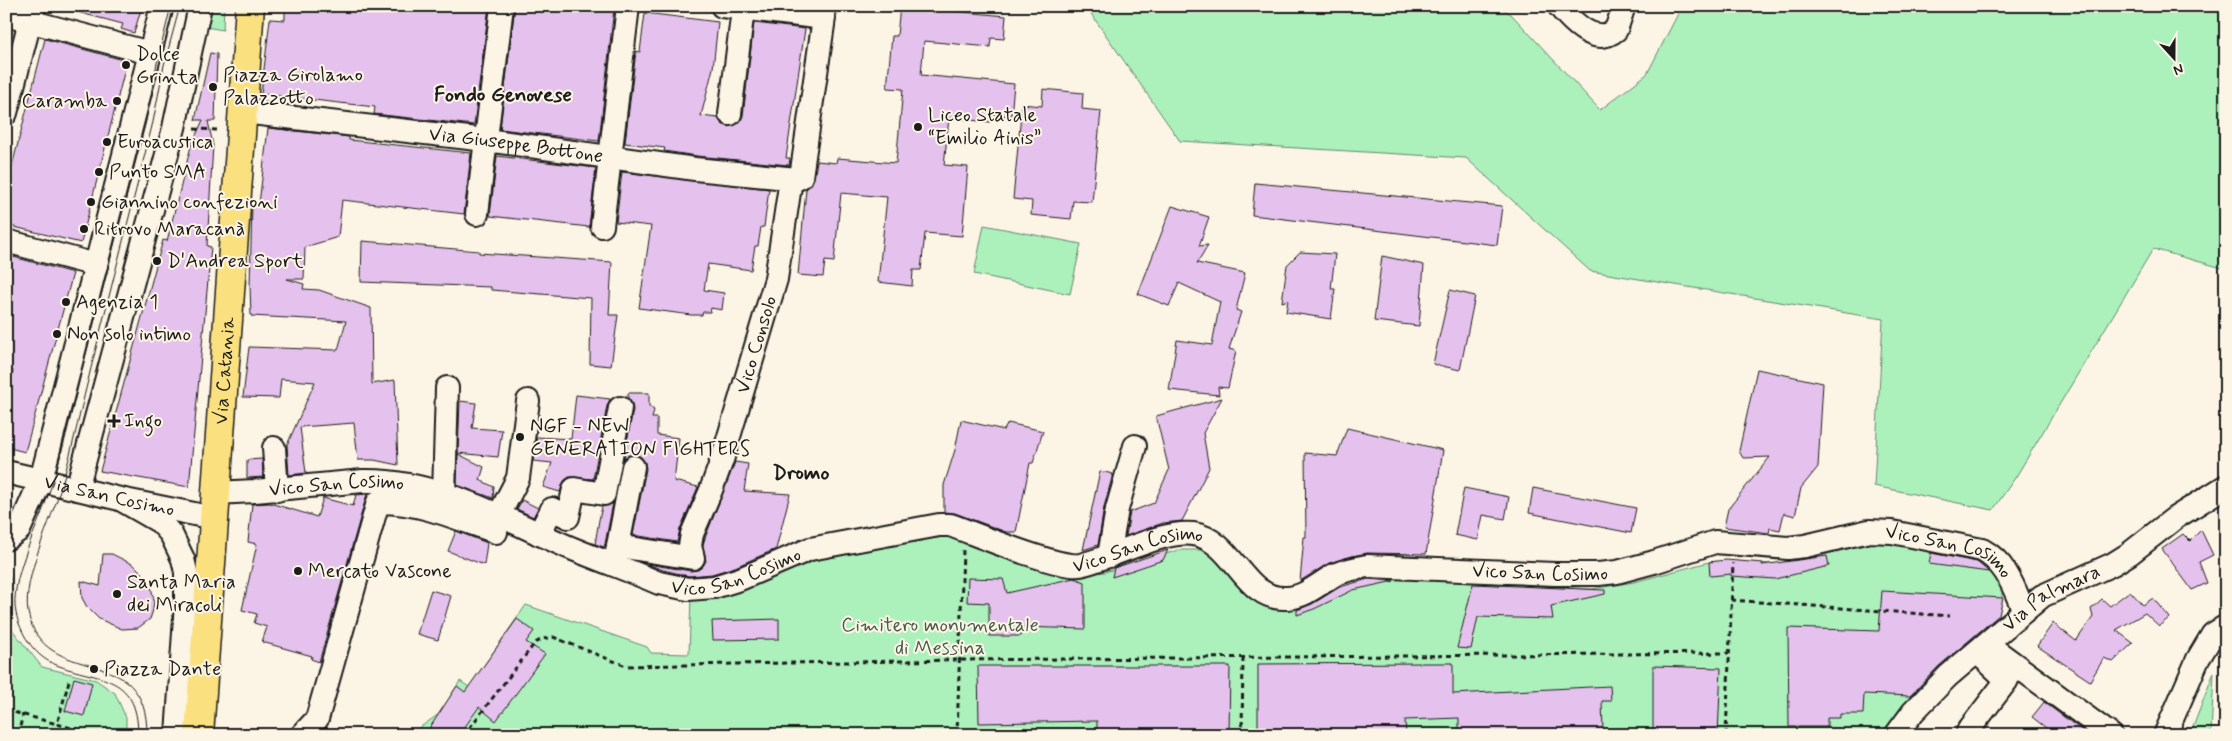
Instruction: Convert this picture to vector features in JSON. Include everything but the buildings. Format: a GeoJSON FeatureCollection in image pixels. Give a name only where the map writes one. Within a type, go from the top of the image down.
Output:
{"type":"FeatureCollection","features":[{"type":"Feature","properties":{"kind":"main road","name":"Via Catania"},"geometry":{"type":"LineString","coordinates":[[199,735],[250,6]]}},
{"type":"Feature","properties":{"kind":"street"},"geometry":{"type":"LineString","coordinates":[[6,539],[19,530],[41,480],[162,6]]}},
{"type":"Feature","properties":{"kind":"street"},"geometry":{"type":"LineString","coordinates":[[77,489],[174,128],[200,6]]}},
{"type":"Feature","properties":{"kind":"street"},"geometry":{"type":"LineString","coordinates":[[478,214],[502,6]]}},
{"type":"Feature","properties":{"kind":"street"},"geometry":{"type":"LineString","coordinates":[[602,226],[628,6]]}},
{"type":"Feature","properties":{"kind":"street"},"geometry":{"type":"LineString","coordinates":[[1559,6],[1572,23],[1597,36],[1604,36],[1616,30],[1624,6]]}},
{"type":"Feature","properties":{"kind":"street"},"geometry":{"type":"LineString","coordinates":[[730,114],[732,7],[824,18],[801,177],[792,179]]}},
{"type":"Feature","properties":{"kind":"street"},"geometry":{"type":"LineString","coordinates":[[6,15],[32,14],[150,53]]}},
{"type":"Feature","properties":{"kind":"street"},"geometry":{"type":"LineString","coordinates":[[6,113],[32,14]]}},
{"type":"Feature","properties":{"kind":"street","name":"Via Giuseppe Bottone"},"geometry":{"type":"LineString","coordinates":[[242,112],[486,140],[695,169],[792,179]]}},
{"type":"Feature","properties":{"kind":"street","name":"Vico Consolo"},"geometry":{"type":"LineString","coordinates":[[617,556],[693,558],[690,546],[692,534],[712,490],[722,460],[776,279],[792,179]]}},
{"type":"Feature","properties":{"kind":"street"},"geometry":{"type":"LineString","coordinates":[[6,241],[96,265]]}},
{"type":"Feature","properties":{"kind":"street"},"geometry":{"type":"LineString","coordinates":[[444,495],[448,388]]}},
{"type":"Feature","properties":{"kind":"street"},"geometry":{"type":"LineString","coordinates":[[302,735],[310,729],[317,719],[378,502],[388,502],[497,524],[518,478],[528,401]]}},
{"type":"Feature","properties":{"kind":"street"},"geometry":{"type":"LineString","coordinates":[[539,534],[552,509],[568,517],[574,489],[604,494],[620,408]]}},
{"type":"Feature","properties":{"kind":"street"},"geometry":{"type":"LineString","coordinates":[[1109,556],[1118,509],[1135,446]]}},
{"type":"Feature","properties":{"kind":"street"},"geometry":{"type":"LineString","coordinates":[[274,448],[277,490]]}},
{"type":"Feature","properties":{"kind":"street"},"geometry":{"type":"LineString","coordinates":[[617,556],[633,467]]}},
{"type":"Feature","properties":{"kind":"street","name":"Via San Cosimo"},"geometry":{"type":"LineString","coordinates":[[6,472],[120,499],[215,506]]}},
{"type":"Feature","properties":{"kind":"street","name":"Vico San Cosimo"},"geometry":{"type":"LineString","coordinates":[[215,506],[277,490],[378,481],[405,485],[444,495],[497,524],[617,556],[672,587],[702,589],[740,579],[810,549],[939,525],[950,525],[1063,564],[1080,565],[1179,535],[1192,534],[1205,537],[1228,555],[1261,592],[1270,597],[1289,598],[1310,590],[1335,575],[1355,568],[1385,566],[1555,574],[1598,574],[1617,572],[1654,562],[1715,542],[1734,542],[1788,548],[1805,546],[1857,532],[1882,531],[1969,546],[1982,550],[1999,561],[2009,577],[2024,611]]}},
{"type":"Feature","properties":{"kind":"street","name":"Via Palmara"},"geometry":{"type":"LineString","coordinates":[[1896,735],[1931,693],[1963,661],[1982,648],[2042,596],[2093,574],[2129,554],[2175,518],[2226,486]]}},
{"type":"Feature","properties":{"kind":"street"},"geometry":{"type":"LineString","coordinates":[[120,499],[160,522],[171,534],[183,559],[186,572],[186,603],[177,735]]}},
{"type":"Feature","properties":{"kind":"street"},"geometry":{"type":"LineString","coordinates":[[2165,735],[2202,651],[2212,634],[2226,626]]}},
{"type":"Feature","properties":{"kind":"street"},"geometry":{"type":"LineString","coordinates":[[1974,735],[1968,731],[2007,680],[1982,648]]}},
{"type":"Feature","properties":{"kind":"street"},"geometry":{"type":"LineString","coordinates":[[1982,648],[2111,735]]}},
{"type":"Feature","properties":{"kind":"path"},"geometry":{"type":"LineString","coordinates":[[957,735],[958,660],[965,530]]}},
{"type":"Feature","properties":{"kind":"path"},"geometry":{"type":"LineString","coordinates":[[1726,735],[1734,542]]}},
{"type":"Feature","properties":{"kind":"path"},"geometry":{"type":"LineString","coordinates":[[1731,600],[1950,616]]}},
{"type":"Feature","properties":{"kind":"path"},"geometry":{"type":"LineString","coordinates":[[464,735],[535,643],[542,639],[553,637],[626,666],[958,660],[1729,653]]}},
{"type":"Feature","properties":{"kind":"path"},"geometry":{"type":"LineString","coordinates":[[1242,735],[1243,657]]}},
{"type":"Feature","properties":{"kind":"path"},"geometry":{"type":"LineString","coordinates":[[57,724],[69,681]]}},
{"type":"Feature","properties":{"kind":"path"},"geometry":{"type":"LineString","coordinates":[[6,710],[96,735]]}},
{"type":"Feature","properties":{"kind":"path"},"geometry":{"type":"LineString","coordinates":[[18,735],[23,714]]}},
{"type":"Feature","properties":{"kind":"green space"},"geometry":{"type":"Polygon","coordinates":[[[211,6],[224,6],[223,30],[206,27],[211,6]]]}},
{"type":"Feature","properties":{"kind":"green space"},"geometry":{"type":"Polygon","coordinates":[[[1079,6],[1498,6],[1511,14],[1600,110],[1647,74],[1682,6],[2226,6],[2226,269],[2153,249],[2017,475],[1993,510],[1874,486],[1883,319],[1590,271],[1466,158],[1180,141],[1087,8],[1079,6]]]}},
{"type":"Feature","properties":{"kind":"green space"},"geometry":{"type":"Polygon","coordinates":[[[984,225],[1081,244],[1070,294],[974,274],[984,225]]]}},
{"type":"Feature","properties":{"kind":"green space","name":"Cimitero monumentale di Messina"},"geometry":{"type":"Polygon","coordinates":[[[951,536],[1068,576],[1105,572],[1179,550],[1205,550],[1221,558],[1261,604],[1277,609],[1302,607],[1368,580],[1405,578],[1592,589],[1634,582],[1709,562],[1772,564],[1807,559],[1883,540],[1977,557],[1994,570],[2002,588],[2002,601],[1998,618],[1994,625],[1970,641],[1913,697],[1883,735],[409,735],[439,714],[460,681],[469,687],[526,605],[647,647],[651,653],[689,654],[691,597],[816,555],[951,536]]]}},
{"type":"Feature","properties":{"kind":"green space"},"geometry":{"type":"Polygon","coordinates":[[[6,576],[11,578],[10,627],[42,667],[96,680],[115,693],[126,718],[126,735],[6,735],[6,576]]]}},
{"type":"Feature","properties":{"kind":"green space"},"geometry":{"type":"Polygon","coordinates":[[[2214,672],[2211,735],[2190,735],[2214,672]]]}},
{"type":"Feature","properties":{"kind":"tram line"},"geometry":{"type":"LineString","coordinates":[[138,735],[136,714],[130,699],[122,689],[111,682],[68,669],[45,659],[33,648],[24,635],[16,613],[15,601],[20,572],[52,484],[62,449],[146,121],[157,63],[171,6]]}},
{"type":"Feature","properties":{"kind":"tram line"},"geometry":{"type":"LineString","coordinates":[[147,735],[143,705],[131,686],[114,674],[53,651],[37,636],[28,612],[27,599],[33,566],[66,470],[180,6]]}},
{"type":"Feature","properties":{"kind":"place","name":"Dolce Grinta"},"geometry":{"type":"Point","coordinates":[126,65]}},
{"type":"Feature","properties":{"kind":"place","name":"Piazza Girolamo Palazzotto"},"geometry":{"type":"Point","coordinates":[213,87]}},
{"type":"Feature","properties":{"kind":"place","name":"Caramba"},"geometry":{"type":"Point","coordinates":[117,101]}},
{"type":"Feature","properties":{"kind":"place","name":"Liceo Statale “Emilio Ainis”"},"geometry":{"type":"Point","coordinates":[918,127]}},
{"type":"Feature","properties":{"kind":"place","name":"Euroacustica"},"geometry":{"type":"Point","coordinates":[107,142]}},
{"type":"Feature","properties":{"kind":"place","name":"Punto SMA"},"geometry":{"type":"Point","coordinates":[99,172]}},
{"type":"Feature","properties":{"kind":"place","name":"Giannino confezioni"},"geometry":{"type":"Point","coordinates":[91,202]}},
{"type":"Feature","properties":{"kind":"place","name":"Ritrovo Maracanà"},"geometry":{"type":"Point","coordinates":[84,229]}},
{"type":"Feature","properties":{"kind":"place","name":"D'Andrea Sport"},"geometry":{"type":"Point","coordinates":[157,261]}},
{"type":"Feature","properties":{"kind":"place","name":"Agenzia 1"},"geometry":{"type":"Point","coordinates":[66,302]}},
{"type":"Feature","properties":{"kind":"place","name":"Non solo intimo"},"geometry":{"type":"Point","coordinates":[57,334]}},
{"type":"Feature","properties":{"kind":"place","name":"Ingo"},"geometry":{"type":"Point","coordinates":[114,421]}},
{"type":"Feature","properties":{"kind":"place","name":"NGF - NEW GENERATION FIGHTERS"},"geometry":{"type":"Point","coordinates":[520,437]}},
{"type":"Feature","properties":{"kind":"place","name":"Mercato Vascone"},"geometry":{"type":"Point","coordinates":[298,571]}},
{"type":"Feature","properties":{"kind":"place","name":"Santa Maria dei Miracoli"},"geometry":{"type":"Point","coordinates":[117,594]}},
{"type":"Feature","properties":{"kind":"place","name":"Piazza Dante"},"geometry":{"type":"Point","coordinates":[94,669]}},
{"type":"Feature","properties":{"kind":"district","name":"Fondo Genovese"},"geometry":{"type":"Point","coordinates":[503,95]}},
{"type":"Feature","properties":{"kind":"district","name":"Dromo"},"geometry":{"type":"Point","coordinates":[801,473]}}]}
